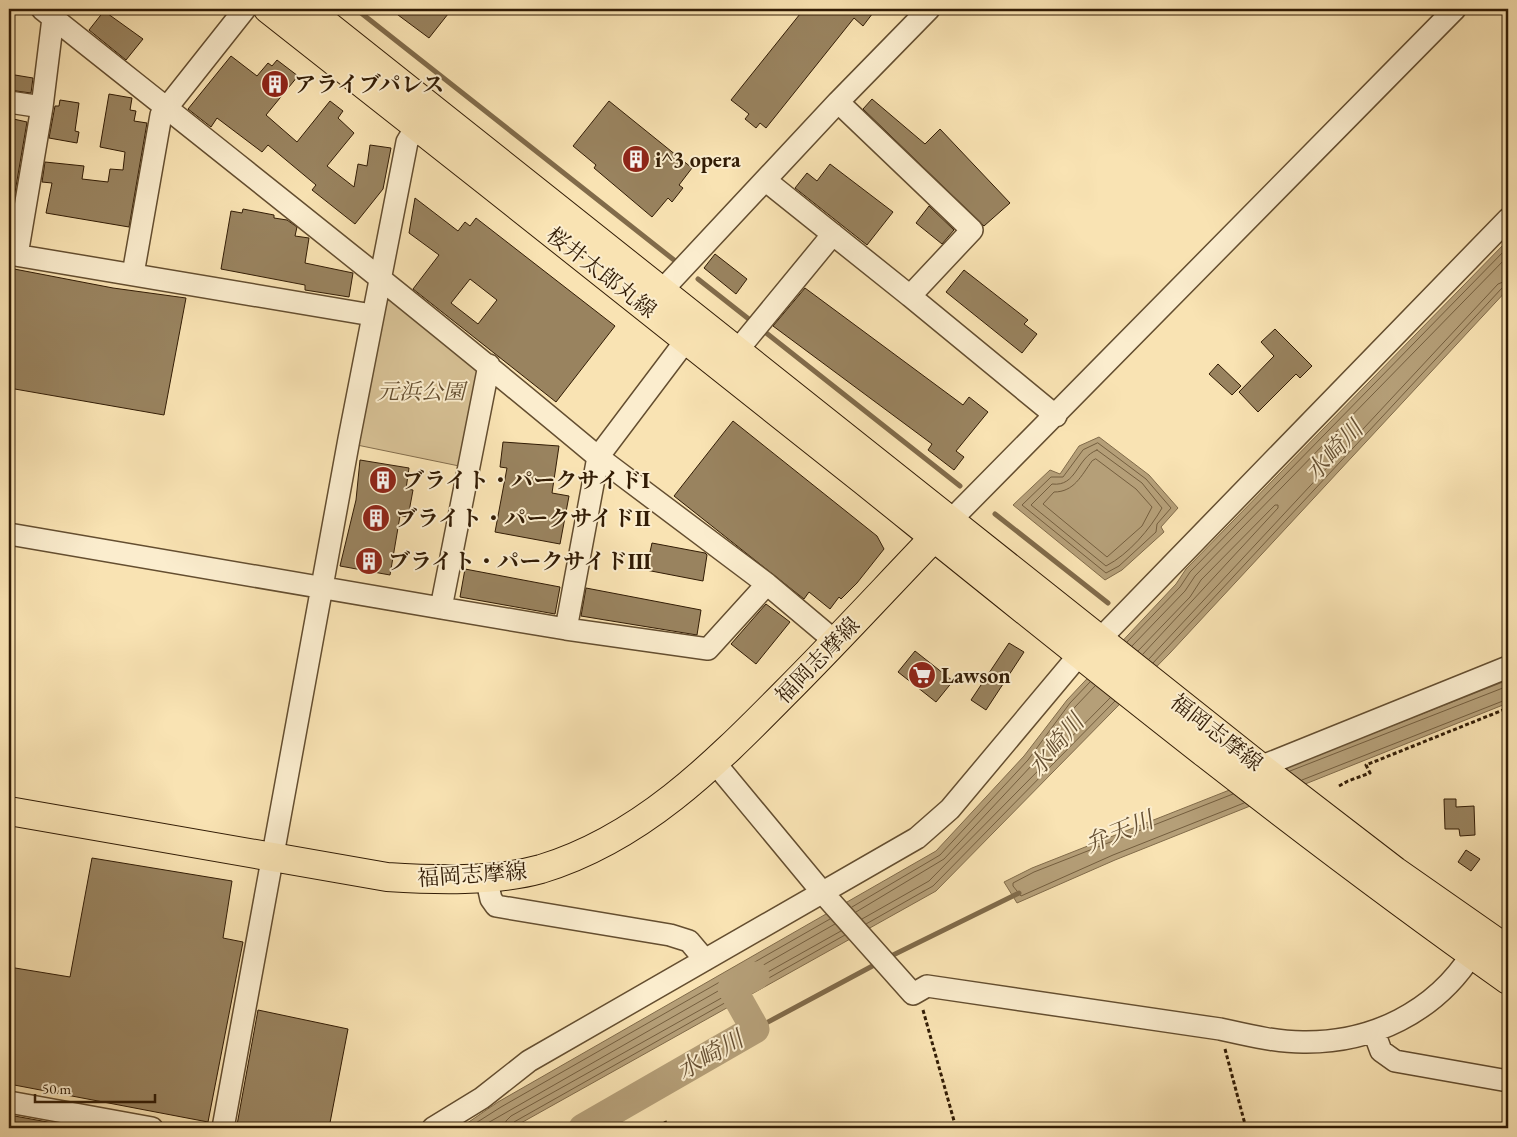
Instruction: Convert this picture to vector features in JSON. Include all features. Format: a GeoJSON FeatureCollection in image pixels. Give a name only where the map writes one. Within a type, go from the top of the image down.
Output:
{"type":"FeatureCollection","features":[{"type":"Feature","properties":{"kind":"main road","name":"桜井太郎丸線"},"geometry":{"type":"LineString","coordinates":[[268,9],[416,127],[654,299],[736,352],[943,529]]}},
{"type":"Feature","properties":{"kind":"main road","name":"桜井太郎丸線"},"geometry":{"type":"LineString","coordinates":[[307,9],[654,299],[687,339],[943,529]]}},
{"type":"Feature","properties":{"kind":"main road","name":"福岡志摩線"},"geometry":{"type":"LineString","coordinates":[[9,812],[274,856],[387,877],[426,880],[486,877],[540,869],[599,846],[664,806],[715,763],[836,642],[943,529],[1094,650],[1255,771],[1380,888],[1508,980]]}},
{"type":"Feature","properties":{"kind":"main road","name":"福岡志摩線"},"geometry":{"type":"LineString","coordinates":[[1288,802],[1395,871],[1508,950]]}},
{"type":"Feature","properties":{"kind":"street"},"geometry":{"type":"LineString","coordinates":[[133,274],[160,115],[245,9]]}},
{"type":"Feature","properties":{"kind":"street"},"geometry":{"type":"LineString","coordinates":[[654,299],[838,102],[929,9]]}},
{"type":"Feature","properties":{"kind":"street"},"geometry":{"type":"LineString","coordinates":[[943,529],[1455,9]]}},
{"type":"Feature","properties":{"kind":"street"},"geometry":{"type":"LineString","coordinates":[[48,13],[380,277],[598,456],[767,584],[836,642]]}},
{"type":"Feature","properties":{"kind":"street"},"geometry":{"type":"LineString","coordinates":[[48,13],[42,107],[13,254],[372,315]]}},
{"type":"Feature","properties":{"kind":"street"},"geometry":{"type":"LineString","coordinates":[[9,102],[42,107]]}},
{"type":"Feature","properties":{"kind":"street"},"geometry":{"type":"LineString","coordinates":[[838,102],[972,230],[910,296]]}},
{"type":"Feature","properties":{"kind":"street"},"geometry":{"type":"LineString","coordinates":[[224,1128],[372,315],[407,142],[416,127]]}},
{"type":"Feature","properties":{"kind":"street"},"geometry":{"type":"LineString","coordinates":[[765,180],[1056,416]]}},
{"type":"Feature","properties":{"kind":"street"},"geometry":{"type":"LineString","coordinates":[[434,1128],[482,1098],[529,1061],[917,838],[950,809],[1094,650],[1508,219]]}},
{"type":"Feature","properties":{"kind":"street"},"geometry":{"type":"LineString","coordinates":[[736,352],[832,234]]}},
{"type":"Feature","properties":{"kind":"street"},"geometry":{"type":"LineString","coordinates":[[566,629],[598,456],[687,339]]}},
{"type":"Feature","properties":{"kind":"street"},"geometry":{"type":"LineString","coordinates":[[441,608],[489,366]]}},
{"type":"Feature","properties":{"kind":"street"},"geometry":{"type":"LineString","coordinates":[[9,534],[566,629],[708,649],[767,584]]}},
{"type":"Feature","properties":{"kind":"street"},"geometry":{"type":"LineString","coordinates":[[1255,771],[1508,667]]}},
{"type":"Feature","properties":{"kind":"street"},"geometry":{"type":"LineString","coordinates":[[715,763],[822,892],[913,994],[927,986],[1220,1029],[1267,1039],[1303,1042],[1339,1040],[1374,1032],[1404,1020],[1435,998],[1462,969],[1472,954]]}},
{"type":"Feature","properties":{"kind":"street"},"geometry":{"type":"LineString","coordinates":[[486,877],[491,899],[496,906],[670,935],[689,941],[705,960]]}},
{"type":"Feature","properties":{"kind":"street"},"geometry":{"type":"LineString","coordinates":[[1374,1032],[1381,1051],[1395,1061],[1508,1082]]}},
{"type":"Feature","properties":{"kind":"street"},"geometry":{"type":"LineString","coordinates":[[9,1102],[152,1128]]}},
{"type":"Feature","properties":{"kind":"path"},"geometry":{"type":"LineString","coordinates":[[1339,786],[1348,780],[1370,773],[1366,765],[1508,708]]}},
{"type":"Feature","properties":{"kind":"path"},"geometry":{"type":"LineString","coordinates":[[913,994],[925,1014],[956,1128]]}},
{"type":"Feature","properties":{"kind":"path"},"geometry":{"type":"LineString","coordinates":[[1220,1029],[1246,1128]]}},
{"type":"Feature","properties":{"kind":"path"},"geometry":{"type":"LineString","coordinates":[[665,1122],[667,1128]]}},
{"type":"Feature","properties":{"kind":"green space","name":"元浜公園"},"geometry":{"type":"Polygon","coordinates":[[[394,299],[480,366],[464,467],[357,445],[381,302],[394,299]]]}},
{"type":"Feature","properties":{"kind":"water"},"geometry":{"type":"Polygon","coordinates":[[[1508,240],[1508,289],[1170,653],[936,891],[512,1128],[460,1128],[498,1102],[936,851],[1024,756],[1067,700],[1176,584],[1186,569],[1508,240]]]}},
{"type":"Feature","properties":{"kind":"water"},"geometry":{"type":"Polygon","coordinates":[[[1099,437],[1149,475],[1178,508],[1161,527],[1164,532],[1122,570],[1105,580],[1013,505],[1050,470],[1060,474],[1079,446],[1099,437]]]}},
{"type":"Feature","properties":{"kind":"water"},"geometry":{"type":"Polygon","coordinates":[[[1508,680],[1508,703],[1115,860],[1017,903],[1004,882],[1032,868],[1508,680]]]}},
{"type":"Feature","properties":{"kind":"building"},"geometry":{"type":"Polygon","coordinates":[[[390,9],[452,9],[429,38],[390,9]]]}},
{"type":"Feature","properties":{"kind":"building"},"geometry":{"type":"Polygon","coordinates":[[[804,9],[876,9],[863,26],[854,18],[766,128],[760,123],[756,128],[745,119],[749,114],[731,100],[804,9]]]}},
{"type":"Feature","properties":{"kind":"building"},"geometry":{"type":"Polygon","coordinates":[[[104,11],[143,39],[126,60],[89,30],[104,11]]]}},
{"type":"Feature","properties":{"kind":"building"},"geometry":{"type":"Polygon","coordinates":[[[231,56],[257,76],[268,63],[272,66],[277,60],[298,76],[266,115],[297,142],[330,101],[343,111],[338,118],[354,133],[327,166],[354,187],[358,164],[367,166],[370,145],[391,148],[383,189],[355,224],[312,190],[316,185],[268,145],[262,152],[217,118],[211,127],[188,109],[231,56]]]}},
{"type":"Feature","properties":{"kind":"building"},"geometry":{"type":"Polygon","coordinates":[[[9,74],[33,78],[31,93],[9,90],[9,74]]]}},
{"type":"Feature","properties":{"kind":"building"},"geometry":{"type":"Polygon","coordinates":[[[109,94],[132,98],[130,110],[136,111],[134,121],[147,123],[129,227],[46,213],[52,183],[42,182],[45,162],[84,166],[82,179],[108,182],[110,169],[123,170],[125,152],[100,147],[109,94]]]}},
{"type":"Feature","properties":{"kind":"building"},"geometry":{"type":"Polygon","coordinates":[[[872,99],[925,144],[940,129],[1010,203],[984,226],[863,109],[872,99]]]}},
{"type":"Feature","properties":{"kind":"building"},"geometry":{"type":"Polygon","coordinates":[[[60,100],[79,103],[75,131],[79,132],[77,143],[49,138],[55,106],[59,106],[60,100]]]}},
{"type":"Feature","properties":{"kind":"building","name":"i^3 opera"},"geometry":{"type":"Polygon","coordinates":[[[609,101],[692,168],[679,185],[683,188],[672,202],[668,198],[652,217],[594,168],[596,165],[573,146],[609,101]]]}},
{"type":"Feature","properties":{"kind":"building"},"geometry":{"type":"Polygon","coordinates":[[[9,118],[27,122],[12,210],[9,210],[9,118]]]}},
{"type":"Feature","properties":{"kind":"building"},"geometry":{"type":"Polygon","coordinates":[[[830,164],[893,212],[867,245],[795,188],[807,173],[817,181],[830,164]]]}},
{"type":"Feature","properties":{"kind":"building"},"geometry":{"type":"Polygon","coordinates":[[[415,198],[458,231],[465,222],[470,226],[476,218],[615,326],[556,402],[413,289],[439,255],[409,233],[415,198]],[[470,279],[451,303],[478,324],[497,300],[470,279]]]}},
{"type":"Feature","properties":{"kind":"building"},"geometry":{"type":"Polygon","coordinates":[[[929,206],[954,230],[942,244],[916,223],[929,206]]]}},
{"type":"Feature","properties":{"kind":"building"},"geometry":{"type":"Polygon","coordinates":[[[243,209],[274,215],[274,218],[287,220],[297,227],[295,236],[309,238],[305,263],[353,273],[349,297],[305,290],[305,285],[221,269],[231,211],[242,213],[243,209]]]}},
{"type":"Feature","properties":{"kind":"building"},"geometry":{"type":"Polygon","coordinates":[[[715,254],[747,279],[736,294],[704,268],[715,254]]]}},
{"type":"Feature","properties":{"kind":"building"},"geometry":{"type":"Polygon","coordinates":[[[9,268],[113,288],[186,298],[164,415],[9,388],[9,268]]]}},
{"type":"Feature","properties":{"kind":"building"},"geometry":{"type":"Polygon","coordinates":[[[964,270],[1028,320],[1024,324],[1037,334],[1022,353],[946,292],[964,270]]]}},
{"type":"Feature","properties":{"kind":"building"},"geometry":{"type":"Polygon","coordinates":[[[805,288],[963,405],[969,397],[988,412],[956,451],[964,457],[954,470],[928,450],[932,444],[773,326],[805,288]]]}},
{"type":"Feature","properties":{"kind":"building"},"geometry":{"type":"Polygon","coordinates":[[[1275,329],[1312,366],[1300,378],[1296,374],[1258,412],[1239,392],[1274,356],[1261,342],[1275,329]]]}},
{"type":"Feature","properties":{"kind":"building"},"geometry":{"type":"Polygon","coordinates":[[[1218,364],[1241,386],[1232,395],[1209,374],[1218,364]]]}},
{"type":"Feature","properties":{"kind":"building"},"geometry":{"type":"Polygon","coordinates":[[[733,421],[877,536],[884,549],[857,583],[841,599],[839,597],[830,609],[809,592],[804,599],[674,496],[733,421]]]}},
{"type":"Feature","properties":{"kind":"building"},"geometry":{"type":"Polygon","coordinates":[[[503,442],[559,446],[552,493],[569,496],[560,544],[495,532],[507,468],[500,467],[503,442]]]}},
{"type":"Feature","properties":{"kind":"building"},"geometry":{"type":"Polygon","coordinates":[[[360,460],[409,468],[406,489],[413,490],[408,517],[400,516],[390,575],[340,566],[356,500],[360,460]]]}},
{"type":"Feature","properties":{"kind":"building"},"geometry":{"type":"Polygon","coordinates":[[[652,543],[705,553],[707,555],[703,581],[646,570],[652,543]]]}},
{"type":"Feature","properties":{"kind":"building"},"geometry":{"type":"Polygon","coordinates":[[[465,569],[560,587],[555,614],[460,597],[465,569]]]}},
{"type":"Feature","properties":{"kind":"building"},"geometry":{"type":"Polygon","coordinates":[[[586,588],[701,610],[697,635],[581,616],[586,588]]]}},
{"type":"Feature","properties":{"kind":"building"},"geometry":{"type":"Polygon","coordinates":[[[766,604],[790,622],[756,664],[731,644],[766,604]]]}},
{"type":"Feature","properties":{"kind":"building"},"geometry":{"type":"Polygon","coordinates":[[[1009,643],[1024,652],[986,710],[971,700],[1009,643]]]}},
{"type":"Feature","properties":{"kind":"building","name":"Lawson"},"geometry":{"type":"Polygon","coordinates":[[[915,651],[953,681],[936,702],[898,672],[915,651]]]}},
{"type":"Feature","properties":{"kind":"building"},"geometry":{"type":"Polygon","coordinates":[[[1444,799],[1456,799],[1456,807],[1474,806],[1475,835],[1460,836],[1459,829],[1445,829],[1444,799]]]}},
{"type":"Feature","properties":{"kind":"building"},"geometry":{"type":"Polygon","coordinates":[[[1466,850],[1480,859],[1471,871],[1458,862],[1466,850]]]}},
{"type":"Feature","properties":{"kind":"building"},"geometry":{"type":"Polygon","coordinates":[[[92,858],[232,881],[223,938],[243,942],[208,1122],[9,1084],[9,967],[70,977],[92,858]]]}},
{"type":"Feature","properties":{"kind":"building"},"geometry":{"type":"Polygon","coordinates":[[[258,1010],[348,1029],[329,1128],[257,1128],[237,1125],[258,1010]]]}},
{"type":"Feature","properties":{"kind":"building"},"geometry":{"type":"Polygon","coordinates":[[[9,1115],[53,1123],[52,1128],[9,1128],[9,1115]]]}},
{"type":"Feature","properties":{"kind":"waterway"},"geometry":{"type":"LineString","coordinates":[[356,9],[674,260]]}},
{"type":"Feature","properties":{"kind":"waterway"},"geometry":{"type":"LineString","coordinates":[[698,279],[750,320]]}},
{"type":"Feature","properties":{"kind":"waterway"},"geometry":{"type":"LineString","coordinates":[[765,332],[960,486]]}},
{"type":"Feature","properties":{"kind":"waterway"},"geometry":{"type":"LineString","coordinates":[[995,514],[1108,603]]}},
{"type":"Feature","properties":{"kind":"waterway","name":"弁天川"},"geometry":{"type":"LineString","coordinates":[[887,958],[1019,893]]}},
{"type":"Feature","properties":{"kind":"waterway","name":"弁天川"},"geometry":{"type":"LineString","coordinates":[[755,1029],[878,963]]}},
{"type":"Feature","properties":{"kind":"waterway","name":"水崎川"},"geometry":{"type":"LineString","coordinates":[[583,1128],[755,1029],[732,988],[755,976]]}},
{"type":"Feature","properties":{"kind":"place","name":"アライブパレス"},"geometry":{"type":"Point","coordinates":[275,84]}},
{"type":"Feature","properties":{"kind":"place","name":"i^3 opera"},"geometry":{"type":"Point","coordinates":[636,159]}},
{"type":"Feature","properties":{"kind":"place","name":"ブライト・パークサイドⅠ"},"geometry":{"type":"Point","coordinates":[383,480]}},
{"type":"Feature","properties":{"kind":"place","name":"ブライト・パークサイドⅡ"},"geometry":{"type":"Point","coordinates":[376,518]}},
{"type":"Feature","properties":{"kind":"place","name":"ブライト・パークサイドⅢ"},"geometry":{"type":"Point","coordinates":[369,561]}},
{"type":"Feature","properties":{"kind":"place","name":"Lawson"},"geometry":{"type":"Point","coordinates":[922,675]}}]}
